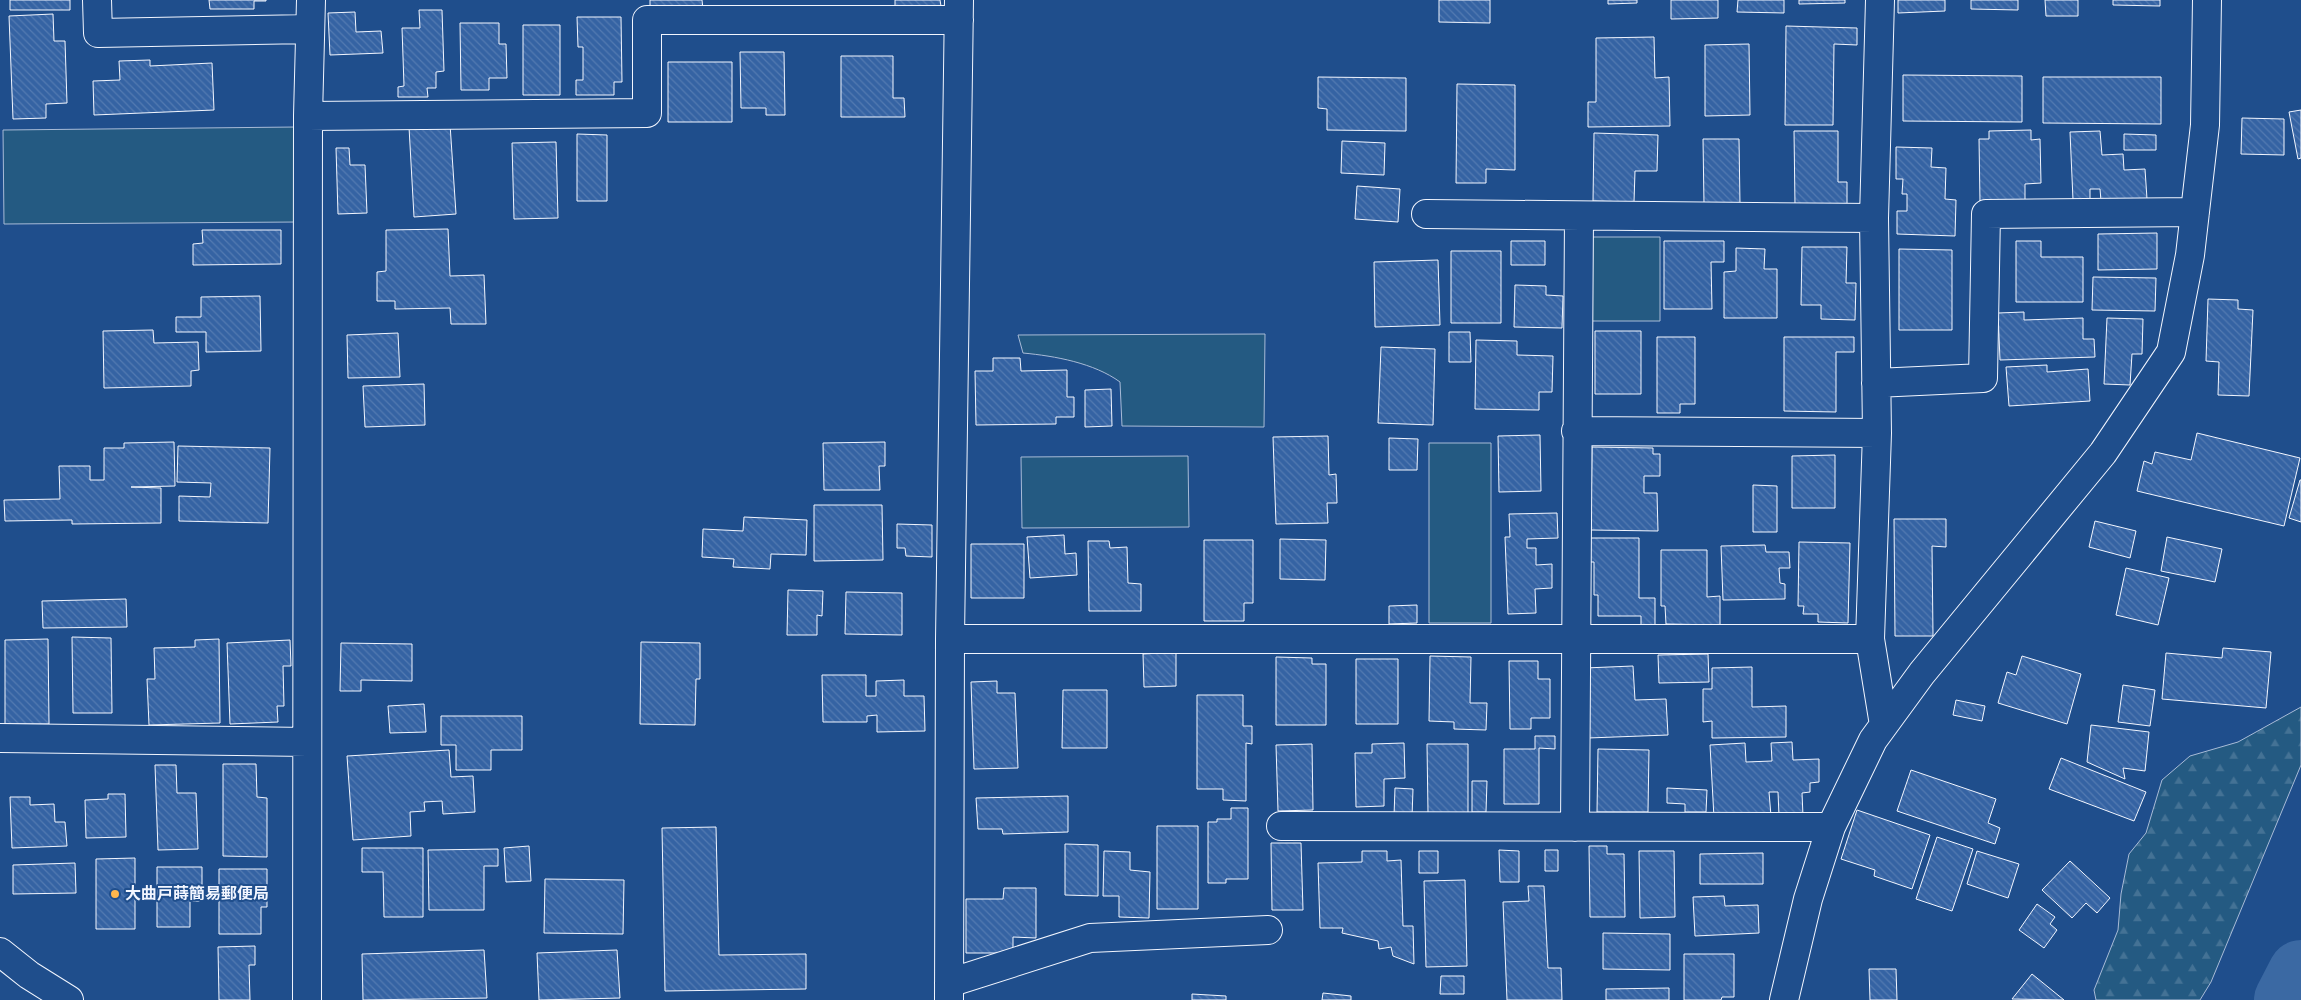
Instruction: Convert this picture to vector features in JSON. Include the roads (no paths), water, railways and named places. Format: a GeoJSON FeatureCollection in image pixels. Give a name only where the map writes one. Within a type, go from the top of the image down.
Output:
{"type":"FeatureCollection","features":[{"type":"Feature","properties":{"kind":"street"},"geometry":{"type":"LineString","coordinates":[[97,0],[98,33],[310,29]]}},
{"type":"Feature","properties":{"kind":"street"},"geometry":{"type":"LineString","coordinates":[[307,1000],[308,116],[311,0]]}},
{"type":"Feature","properties":{"kind":"street"},"geometry":{"type":"LineString","coordinates":[[1880,0],[1874,218],[1877,433],[1870,639],[1884,725]]}},
{"type":"Feature","properties":{"kind":"street"},"geometry":{"type":"LineString","coordinates":[[1784,1000],[1808,899],[1830,827],[1855,782],[1873,740],[1922,674],[2103,453],[2171,352],[2190,255],[2204,125],[2206,0]]}},
{"type":"Feature","properties":{"kind":"street"},"geometry":{"type":"LineString","coordinates":[[308,116],[647,113],[647,20],[959,10],[950,638],[949,991],[1090,938],[1268,930]]}},
{"type":"Feature","properties":{"kind":"street"},"geometry":{"type":"LineString","coordinates":[[1876,383],[1983,378],[1986,214],[2195,212]]}},
{"type":"Feature","properties":{"kind":"street"},"geometry":{"type":"LineString","coordinates":[[1426,214],[1874,218]]}},
{"type":"Feature","properties":{"kind":"street"},"geometry":{"type":"LineString","coordinates":[[1575,827],[1577,638],[1576,430],[1580,216]]}},
{"type":"Feature","properties":{"kind":"street"},"geometry":{"type":"LineString","coordinates":[[1576,430],[1877,433]]}},
{"type":"Feature","properties":{"kind":"street"},"geometry":{"type":"LineString","coordinates":[[950,638],[1870,639]]}},
{"type":"Feature","properties":{"kind":"street"},"geometry":{"type":"LineString","coordinates":[[0,738],[307,742]]}},
{"type":"Feature","properties":{"kind":"street"},"geometry":{"type":"LineString","coordinates":[[1281,826],[1830,827]]}},
{"type":"Feature","properties":{"kind":"street"},"geometry":{"type":"LineString","coordinates":[[0,952],[28,975],[69,1000]]}},
{"type":"Feature","properties":{"kind":"waterway"},"geometry":{"type":"LineString","coordinates":[[2287,1000],[2301,973]]}},
{"type":"Feature","properties":{"kind":"place","name":"大曲戸蒔簡易郵便局"},"geometry":{"type":"Point","coordinates":[115,894]}}]}
